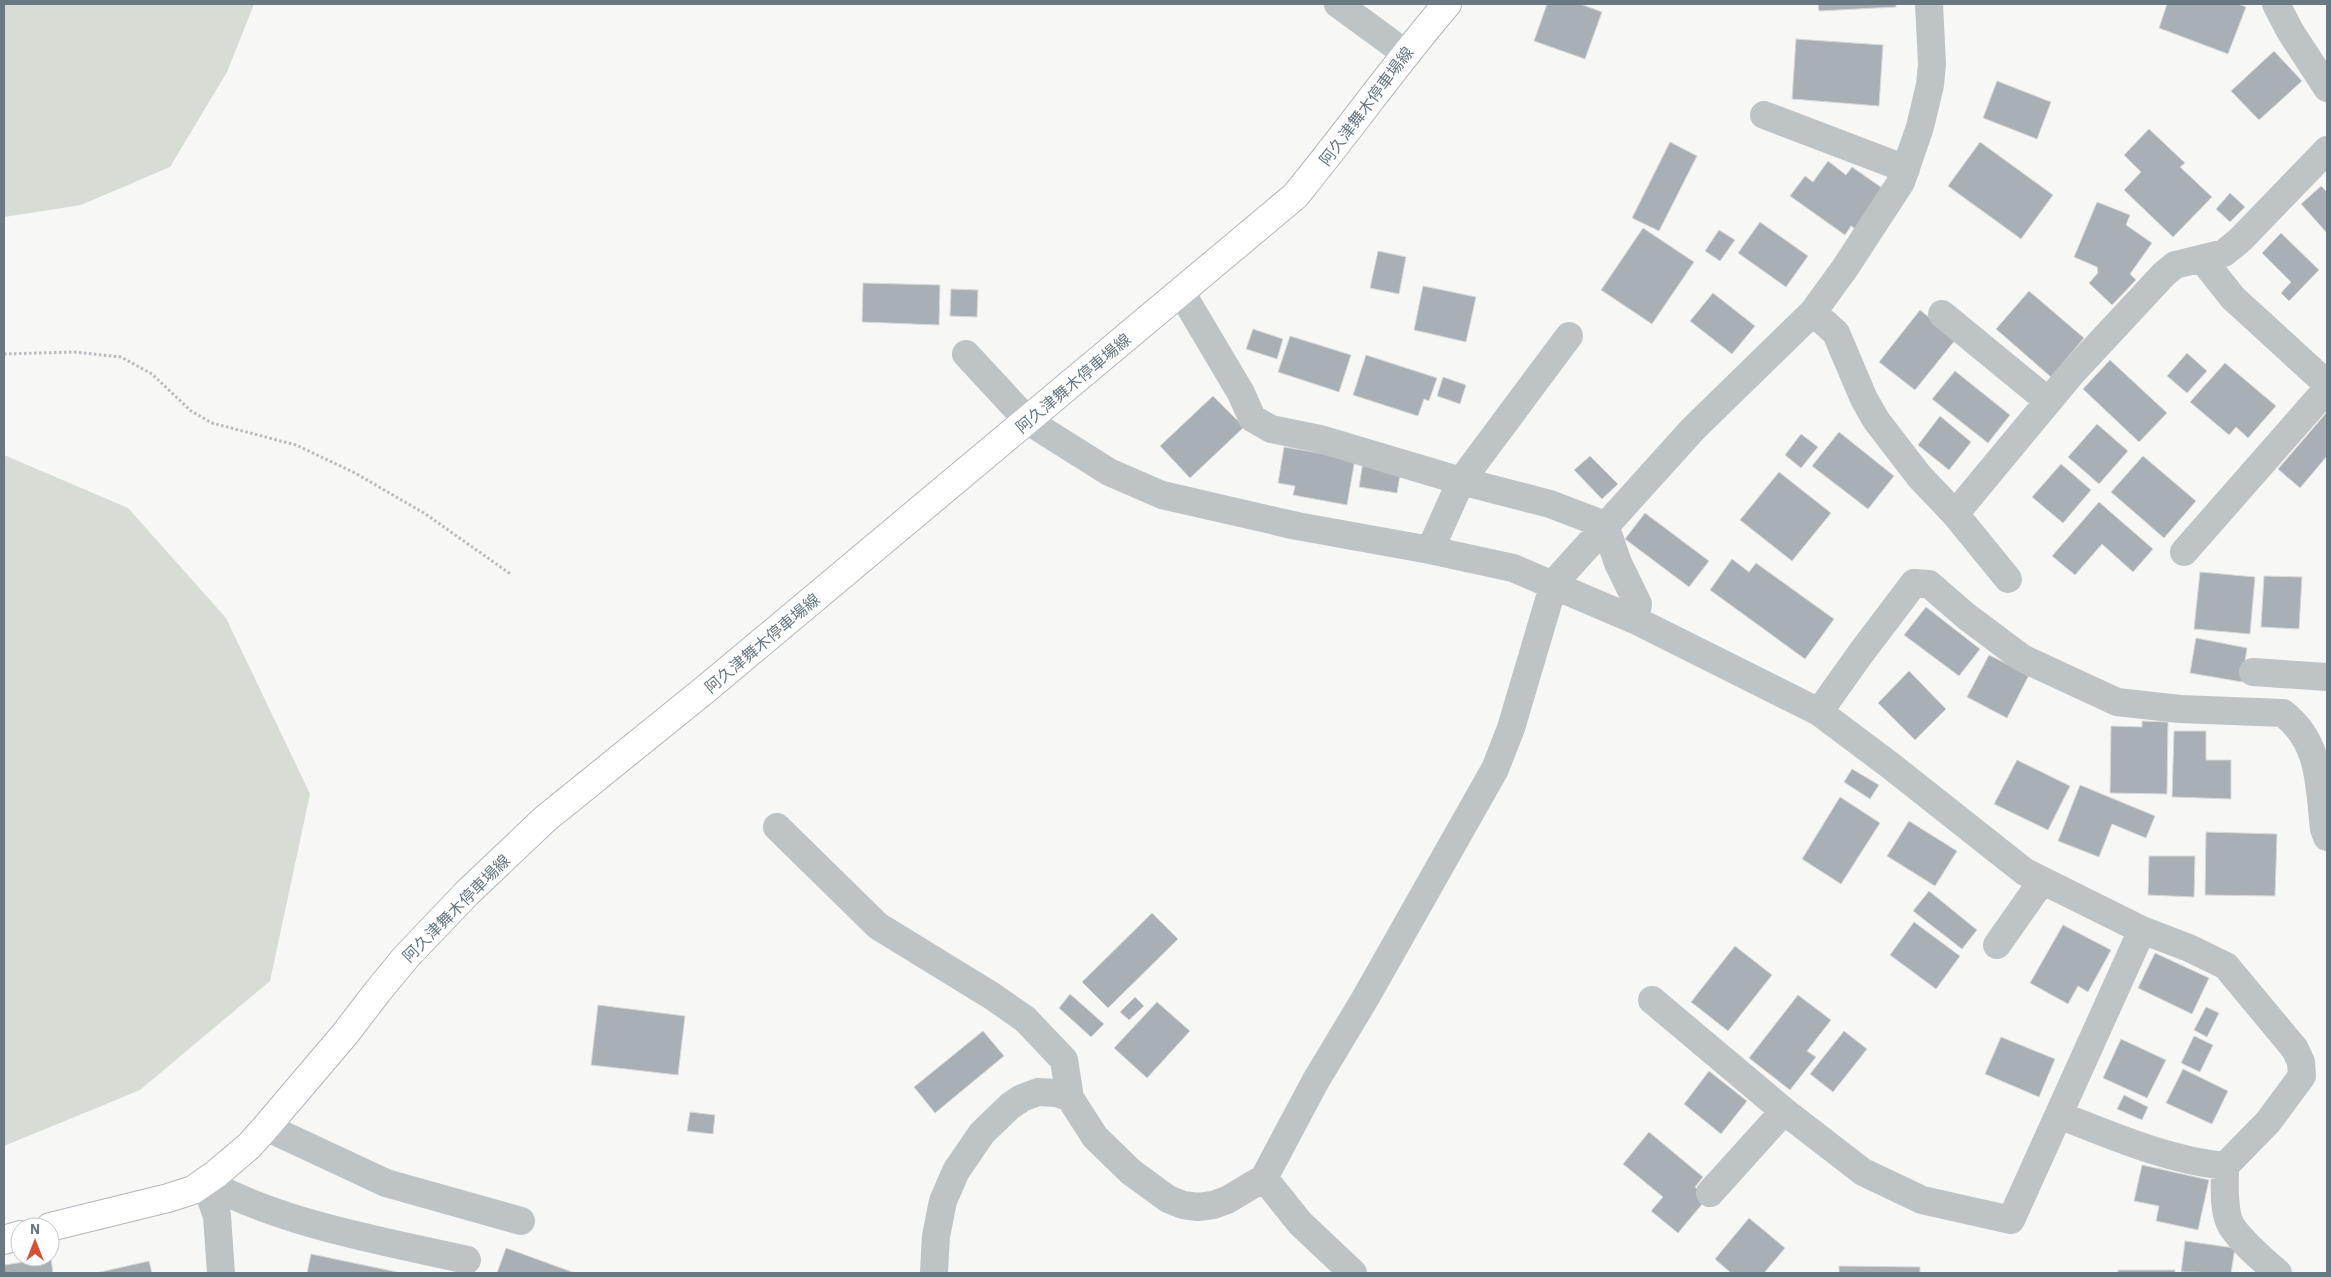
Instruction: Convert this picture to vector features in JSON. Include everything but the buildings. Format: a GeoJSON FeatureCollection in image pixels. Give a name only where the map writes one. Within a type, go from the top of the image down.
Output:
{"type":"FeatureCollection","features":[{"type":"Feature","properties":{"kind":"main road","name":"阿久津舞木停車場線"},"geometry":{"type":"LineString","coordinates":[[60,1225],[193,1190],[249,1146],[346,1034],[406,957],[467,894],[546,820],[715,682],[1295,196],[1343,139],[1405,53],[1447,4]]}},
{"type":"Feature","properties":{"kind":"street"},"geometry":{"type":"LineString","coordinates":[[1338,4],[1405,53]]}},
{"type":"Feature","properties":{"kind":"street"},"geometry":{"type":"LineString","coordinates":[[777,827],[878,926],[992,996],[1024,1019],[1064,1060],[1070,1098],[1095,1138],[1131,1172],[1168,1199],[1182,1205],[1198,1207],[1213,1205],[1227,1200],[1264,1178],[1315,1082],[1366,998],[1495,769],[1511,728],[1554,583],[1693,429],[1813,312],[1901,182],[1920,127],[1930,85],[1932,64],[1929,4]]}},
{"type":"Feature","properties":{"kind":"street"},"geometry":{"type":"LineString","coordinates":[[2276,4],[2290,31],[2327,88]]}},
{"type":"Feature","properties":{"kind":"street"},"geometry":{"type":"LineString","coordinates":[[1764,115],[1906,169]]}},
{"type":"Feature","properties":{"kind":"street"},"geometry":{"type":"LineString","coordinates":[[1955,514],[2071,374],[2164,274],[2175,265],[2224,253],[2240,240],[2327,150]]}},
{"type":"Feature","properties":{"kind":"street"},"geometry":{"type":"LineString","coordinates":[[2202,259],[2233,298],[2327,384]]}},
{"type":"Feature","properties":{"kind":"street"},"geometry":{"type":"LineString","coordinates":[[1181,292],[1241,393],[1252,418],[1271,429],[1320,439],[1461,481],[1550,504],[1605,525]]}},
{"type":"Feature","properties":{"kind":"street"},"geometry":{"type":"LineString","coordinates":[[1813,312],[1836,333],[1864,399],[1876,420],[1919,476],[1955,514],[2008,579]]}},
{"type":"Feature","properties":{"kind":"street"},"geometry":{"type":"LineString","coordinates":[[1942,314],[2048,401]]}},
{"type":"Feature","properties":{"kind":"street"},"geometry":{"type":"LineString","coordinates":[[1430,550],[1461,481],[1569,336]]}},
{"type":"Feature","properties":{"kind":"street"},"geometry":{"type":"LineString","coordinates":[[966,354],[1028,421],[1109,472],[1162,495],[1297,526],[1430,550],[1513,568],[1554,583],[1635,620],[1819,712],[1891,766],[2024,872],[2142,930],[2189,948],[2226,966],[2295,1049],[2301,1062],[2302,1076],[2268,1122],[2224,1166],[2229,1222],[2260,1257],[2278,1273]]}},
{"type":"Feature","properties":{"kind":"street"},"geometry":{"type":"LineString","coordinates":[[2184,552],[2327,389]]}},
{"type":"Feature","properties":{"kind":"street"},"geometry":{"type":"LineString","coordinates":[[1605,525],[1618,563],[1638,604],[1635,620]]}},
{"type":"Feature","properties":{"kind":"street"},"geometry":{"type":"LineString","coordinates":[[1819,712],[1861,652],[1914,583],[1929,584],[1966,616],[2022,658],[2117,702],[2180,709],[2283,713],[2304,734],[2315,756],[2324,829],[2327,838]]}},
{"type":"Feature","properties":{"kind":"street"},"geometry":{"type":"LineString","coordinates":[[2253,672],[2327,677]]}},
{"type":"Feature","properties":{"kind":"street"},"geometry":{"type":"LineString","coordinates":[[1997,946],[2042,881]]}},
{"type":"Feature","properties":{"kind":"street"},"geometry":{"type":"LineString","coordinates":[[1652,1000],[1784,1111],[1863,1172],[1922,1200],[2011,1220],[2142,930]]}},
{"type":"Feature","properties":{"kind":"street"},"geometry":{"type":"LineString","coordinates":[[934,1273],[936,1236],[942,1201],[956,1170],[982,1133],[1022,1098],[1038,1092],[1057,1093],[1070,1098]]}},
{"type":"Feature","properties":{"kind":"street"},"geometry":{"type":"LineString","coordinates":[[1710,1192],[1784,1111]]}},
{"type":"Feature","properties":{"kind":"street"},"geometry":{"type":"LineString","coordinates":[[2059,1116],[2144,1148],[2198,1163],[2224,1166]]}},
{"type":"Feature","properties":{"kind":"street"},"geometry":{"type":"LineString","coordinates":[[266,1127],[386,1183],[521,1221]]}},
{"type":"Feature","properties":{"kind":"street"},"geometry":{"type":"LineString","coordinates":[[1264,1178],[1300,1223],[1354,1273]]}},
{"type":"Feature","properties":{"kind":"street"},"geometry":{"type":"LineString","coordinates":[[205,1182],[236,1198],[312,1225],[467,1260]]}},
{"type":"Feature","properties":{"kind":"street"},"geometry":{"type":"LineString","coordinates":[[205,1182],[217,1216],[221,1273]]}},
{"type":"Feature","properties":{"kind":"path"},"geometry":{"type":"LineString","coordinates":[[4,354],[74,352],[121,357],[152,374],[191,411],[212,423],[296,445],[355,473],[424,513],[512,575]]}},
{"type":"Feature","properties":{"kind":"shaded area"},"geometry":{"type":"Polygon","coordinates":[[[4,4],[254,4],[227,72],[170,167],[81,205],[4,217],[4,4]]]}},
{"type":"Feature","properties":{"kind":"shaded area"},"geometry":{"type":"Polygon","coordinates":[[[4,455],[128,508],[226,618],[310,794],[270,981],[140,1090],[4,1146],[4,455]]]}}]}
